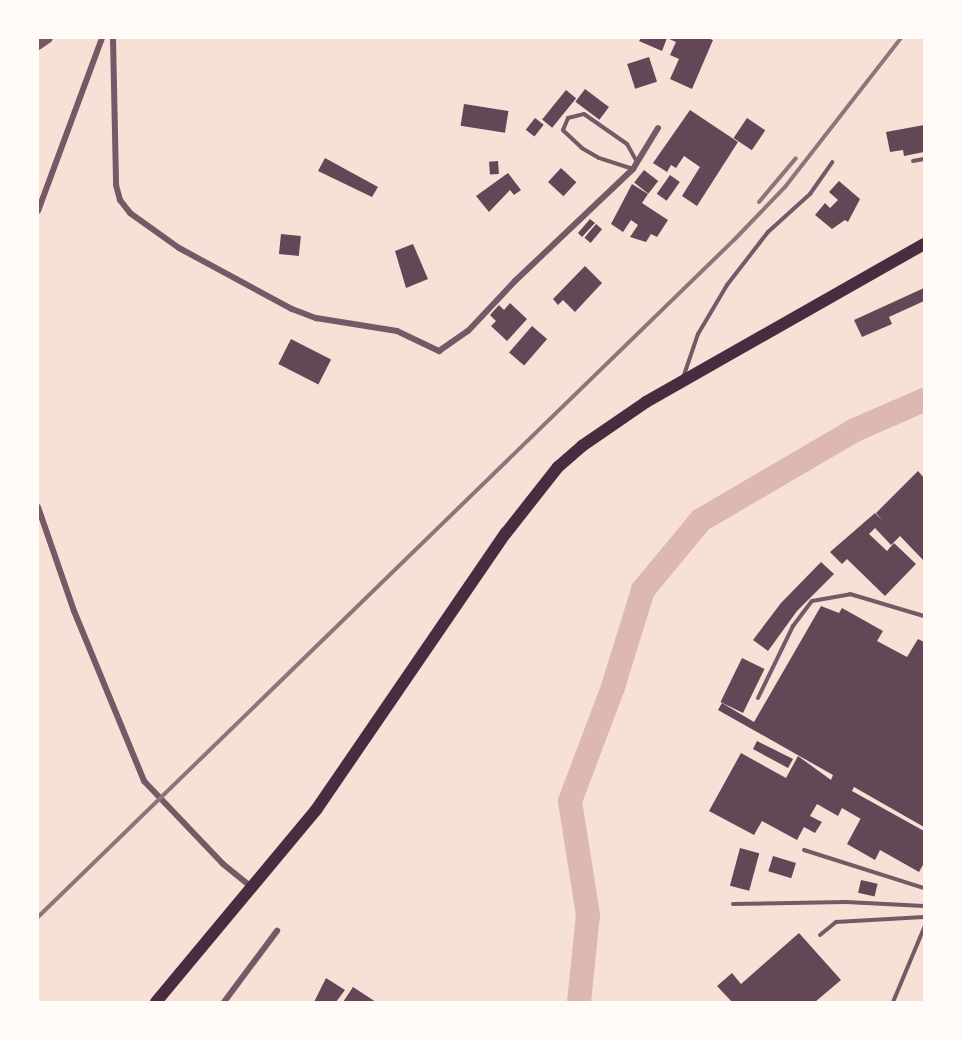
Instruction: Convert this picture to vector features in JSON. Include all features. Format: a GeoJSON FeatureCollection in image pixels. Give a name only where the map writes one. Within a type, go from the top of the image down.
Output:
{"type":"FeatureCollection","features":[{"type":"Feature","properties":{"kind":"main road"},"geometry":{"type":"LineString","coordinates":[[156,1002],[252,888],[349,767],[533,496],[582,446],[682,381],[924,244]]}},
{"type":"Feature","properties":{"kind":"street"},"geometry":{"type":"LineString","coordinates":[[38,45],[48,38]]}},
{"type":"Feature","properties":{"kind":"street"},"geometry":{"type":"LineString","coordinates":[[38,211],[102,38]]}},
{"type":"Feature","properties":{"kind":"street"},"geometry":{"type":"LineString","coordinates":[[113,38],[116,185],[120,200],[130,213],[179,248],[292,309],[316,318],[397,331],[434,351],[443,351],[468,331],[515,280],[633,169],[658,128]]}},
{"type":"Feature","properties":{"kind":"street"},"geometry":{"type":"LineString","coordinates":[[38,507],[74,611],[144,780],[223,864],[252,888]]}},
{"type":"Feature","properties":{"kind":"street"},"geometry":{"type":"LineString","coordinates":[[225,1002],[277,931]]}},
{"type":"Feature","properties":{"kind":"lane"},"geometry":{"type":"LineString","coordinates":[[633,169],[598,158],[582,148],[563,130],[568,118],[584,114],[627,144],[637,162]]}},
{"type":"Feature","properties":{"kind":"lane"},"geometry":{"type":"LineString","coordinates":[[913,161],[924,159]]}},
{"type":"Feature","properties":{"kind":"lane"},"geometry":{"type":"LineString","coordinates":[[682,381],[698,334],[727,285],[768,232],[810,194],[832,162]]}},
{"type":"Feature","properties":{"kind":"lane"},"geometry":{"type":"LineString","coordinates":[[758,698],[793,626],[812,601],[849,594],[924,616]]}},
{"type":"Feature","properties":{"kind":"lane"},"geometry":{"type":"LineString","coordinates":[[804,850],[924,888]]}},
{"type":"Feature","properties":{"kind":"lane"},"geometry":{"type":"LineString","coordinates":[[733,904],[846,902],[924,906]]}},
{"type":"Feature","properties":{"kind":"lane"},"geometry":{"type":"LineString","coordinates":[[820,935],[837,922],[924,917]]}},
{"type":"Feature","properties":{"kind":"lane"},"geometry":{"type":"LineString","coordinates":[[893,1002],[924,928]]}},
{"type":"Feature","properties":{"kind":"building"},"geometry":{"type":"Polygon","coordinates":[[[641,38],[667,38],[662,51],[639,41],[641,38]]]}},
{"type":"Feature","properties":{"kind":"building"},"geometry":{"type":"Polygon","coordinates":[[[667,38],[713,40],[692,89],[670,79],[679,59],[670,55],[676,42],[667,38]]]}},
{"type":"Feature","properties":{"kind":"building"},"geometry":{"type":"Polygon","coordinates":[[[649,57],[657,82],[635,89],[627,64],[649,57]]]}},
{"type":"Feature","properties":{"kind":"building"},"geometry":{"type":"Polygon","coordinates":[[[585,89],[609,107],[599,120],[575,102],[585,89]]]}},
{"type":"Feature","properties":{"kind":"building"},"geometry":{"type":"Polygon","coordinates":[[[566,90],[576,98],[552,128],[542,120],[566,90]]]}},
{"type":"Feature","properties":{"kind":"building"},"geometry":{"type":"Polygon","coordinates":[[[464,104],[508,111],[505,133],[461,126],[464,104]]]}},
{"type":"Feature","properties":{"kind":"building"},"geometry":{"type":"Polygon","coordinates":[[[690,110],[738,142],[697,206],[682,196],[700,167],[684,156],[676,168],[671,165],[667,172],[653,163],[690,110]]]}},
{"type":"Feature","properties":{"kind":"building"},"geometry":{"type":"Polygon","coordinates":[[[535,118],[544,125],[534,137],[526,130],[535,118]]]}},
{"type":"Feature","properties":{"kind":"building"},"geometry":{"type":"Polygon","coordinates":[[[747,118],[765,130],[752,150],[734,138],[747,118]]]}},
{"type":"Feature","properties":{"kind":"building"},"geometry":{"type":"Polygon","coordinates":[[[924,125],[924,152],[904,156],[903,150],[890,152],[886,132],[924,125]]]}},
{"type":"Feature","properties":{"kind":"building"},"geometry":{"type":"Polygon","coordinates":[[[325,158],[378,187],[372,197],[318,171],[325,158]]]}},
{"type":"Feature","properties":{"kind":"building"},"geometry":{"type":"Polygon","coordinates":[[[498,161],[499,174],[490,175],[489,162],[498,161]]]}},
{"type":"Feature","properties":{"kind":"building"},"geometry":{"type":"Polygon","coordinates":[[[561,168],[576,182],[563,196],[548,182],[561,168]]]}},
{"type":"Feature","properties":{"kind":"building"},"geometry":{"type":"Polygon","coordinates":[[[644,170],[658,181],[648,194],[634,183],[644,170]]]}},
{"type":"Feature","properties":{"kind":"building"},"geometry":{"type":"Polygon","coordinates":[[[508,173],[521,190],[514,195],[510,190],[489,212],[476,196],[508,173]]]}},
{"type":"Feature","properties":{"kind":"building"},"geometry":{"type":"Polygon","coordinates":[[[670,175],[680,182],[667,201],[657,194],[670,175]]]}},
{"type":"Feature","properties":{"kind":"building"},"geometry":{"type":"Polygon","coordinates":[[[839,181],[860,199],[848,222],[845,220],[832,229],[815,215],[825,203],[830,208],[838,200],[829,192],[839,181]]]}},
{"type":"Feature","properties":{"kind":"building"},"geometry":{"type":"Polygon","coordinates":[[[632,184],[648,194],[642,203],[668,220],[657,237],[651,234],[646,242],[630,237],[638,225],[631,220],[623,232],[611,224],[632,184]]]}},
{"type":"Feature","properties":{"kind":"building"},"geometry":{"type":"Polygon","coordinates":[[[590,219],[595,223],[582,237],[578,233],[590,219]]]}},
{"type":"Feature","properties":{"kind":"building"},"geometry":{"type":"Polygon","coordinates":[[[596,224],[602,229],[591,243],[584,238],[596,224]]]}},
{"type":"Feature","properties":{"kind":"building"},"geometry":{"type":"Polygon","coordinates":[[[281,234],[301,236],[299,256],[279,254],[281,234]]]}},
{"type":"Feature","properties":{"kind":"building"},"geometry":{"type":"Polygon","coordinates":[[[413,244],[428,279],[406,288],[395,251],[413,244]]]}},
{"type":"Feature","properties":{"kind":"building"},"geometry":{"type":"Polygon","coordinates":[[[585,266],[602,283],[575,312],[563,300],[558,305],[553,299],[585,266]]]}},
{"type":"Feature","properties":{"kind":"building"},"geometry":{"type":"Polygon","coordinates":[[[924,288],[924,301],[889,317],[892,324],[862,337],[854,320],[924,288]]]}},
{"type":"Feature","properties":{"kind":"building"},"geometry":{"type":"Polygon","coordinates":[[[510,303],[527,319],[507,341],[491,326],[496,321],[490,315],[499,305],[504,310],[510,303]]]}},
{"type":"Feature","properties":{"kind":"building"},"geometry":{"type":"Polygon","coordinates":[[[532,326],[547,339],[524,366],[509,352],[532,326]]]}},
{"type":"Feature","properties":{"kind":"building"},"geometry":{"type":"Polygon","coordinates":[[[291,339],[331,359],[318,384],[278,364],[291,339]]]}},
{"type":"Feature","properties":{"kind":"building"},"geometry":{"type":"Polygon","coordinates":[[[918,471],[924,478],[924,561],[900,536],[891,545],[875,528],[869,534],[887,551],[894,543],[916,564],[885,596],[847,559],[842,564],[830,552],[875,513],[882,520],[876,513],[918,471]]]}},
{"type":"Feature","properties":{"kind":"building"},"geometry":{"type":"Polygon","coordinates":[[[821,562],[834,574],[797,611],[768,651],[753,640],[781,603],[821,562]]]}},
{"type":"Feature","properties":{"kind":"building"},"geometry":{"type":"Polygon","coordinates":[[[821,606],[839,613],[842,608],[883,631],[877,641],[907,657],[918,639],[924,642],[924,827],[854,787],[852,791],[924,831],[924,863],[919,872],[880,850],[875,860],[847,844],[861,819],[842,808],[838,816],[817,804],[810,816],[822,822],[815,833],[804,827],[797,840],[762,821],[754,835],[709,811],[741,753],[786,778],[798,756],[831,780],[833,775],[718,710],[722,703],[754,722],[821,606]]]}},
{"type":"Feature","properties":{"kind":"building"},"geometry":{"type":"Polygon","coordinates":[[[742,658],[764,669],[743,713],[721,702],[742,658]]]}},
{"type":"Feature","properties":{"kind":"building"},"geometry":{"type":"Polygon","coordinates":[[[757,741],[793,759],[788,768],[753,749],[757,741]]]}},
{"type":"Feature","properties":{"kind":"building"},"geometry":{"type":"Polygon","coordinates":[[[740,848],[759,853],[749,891],[730,886],[740,848]]]}},
{"type":"Feature","properties":{"kind":"building"},"geometry":{"type":"Polygon","coordinates":[[[773,856],[796,863],[791,878],[768,871],[773,856]]]}},
{"type":"Feature","properties":{"kind":"building"},"geometry":{"type":"Polygon","coordinates":[[[861,880],[878,884],[875,896],[858,893],[861,880]]]}},
{"type":"Feature","properties":{"kind":"building"},"geometry":{"type":"Polygon","coordinates":[[[799,933],[841,980],[815,1002],[732,1002],[717,986],[732,973],[741,984],[799,933]]]}},
{"type":"Feature","properties":{"kind":"building"},"geometry":{"type":"Polygon","coordinates":[[[326,978],[345,990],[336,1002],[314,1002],[326,978]]]}},
{"type":"Feature","properties":{"kind":"building"},"geometry":{"type":"Polygon","coordinates":[[[353,987],[376,1002],[343,1002],[353,987]]]}},
{"type":"Feature","properties":{"kind":"waterway"},"geometry":{"type":"LineString","coordinates":[[579,1002],[588,915],[570,801],[613,687],[643,590],[701,520],[855,430],[924,400]]}},
{"type":"Feature","properties":{"kind":"railway"},"geometry":{"type":"LineString","coordinates":[[38,917],[734,240],[785,187],[901,38]]}},
{"type":"Feature","properties":{"kind":"railway"},"geometry":{"type":"LineString","coordinates":[[759,202],[796,158]]}}]}
